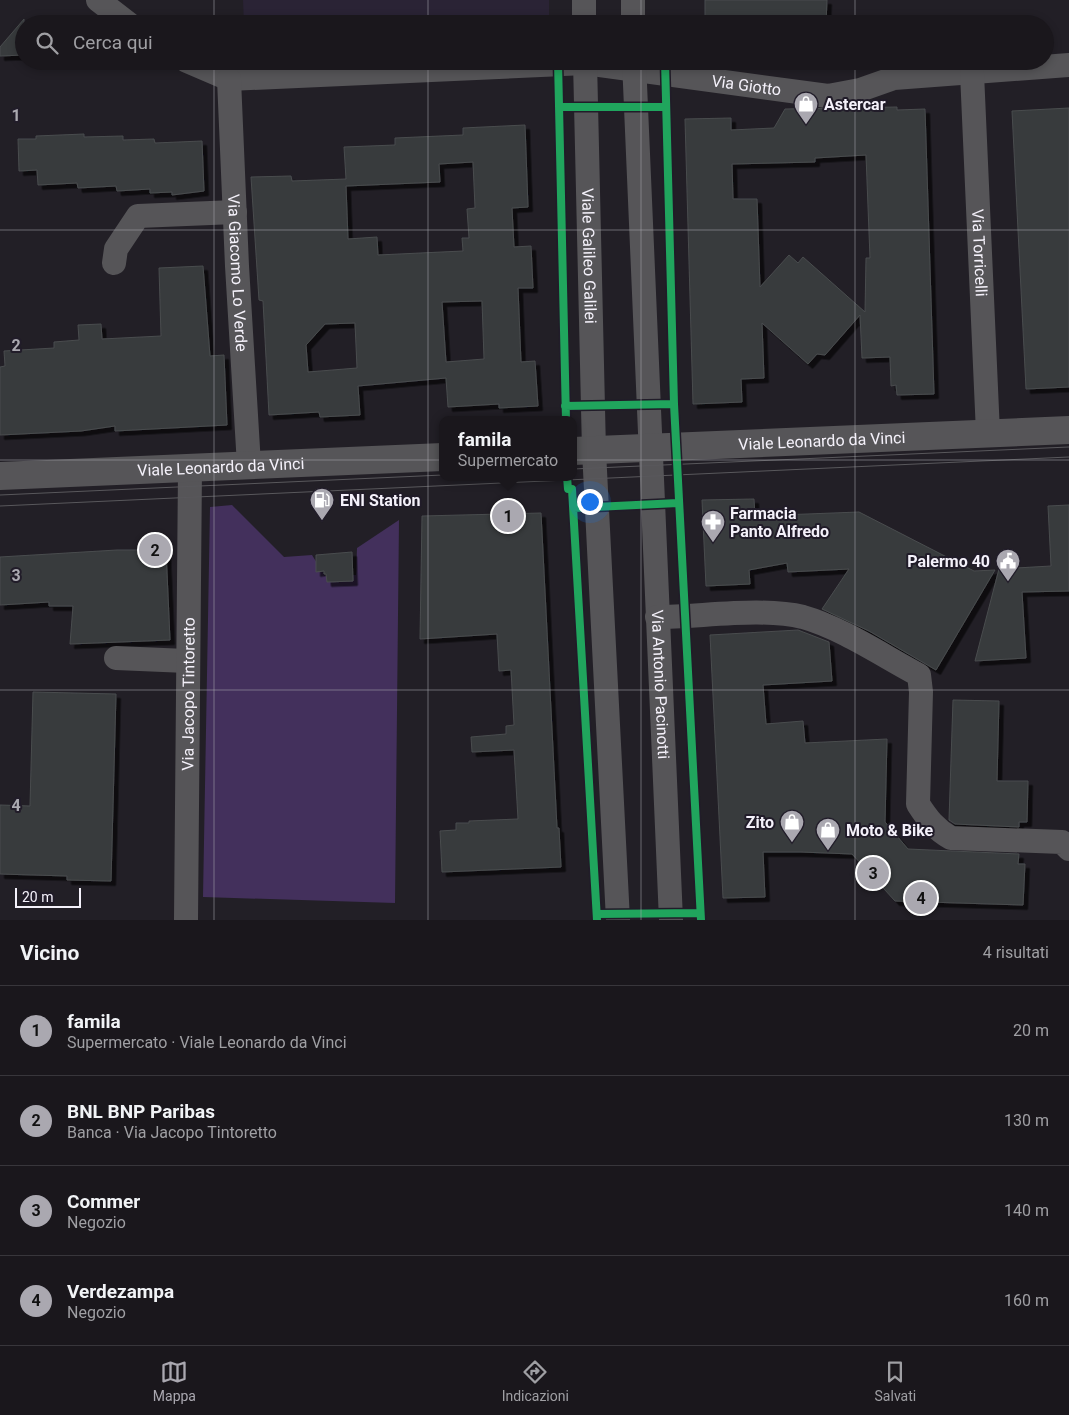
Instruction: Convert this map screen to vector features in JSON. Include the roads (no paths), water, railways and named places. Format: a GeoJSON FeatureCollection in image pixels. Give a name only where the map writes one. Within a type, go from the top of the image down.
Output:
{"type":"FeatureCollection","features":[{"type":"Feature","properties":{"kind":"street"},"geometry":{"type":"LineString","coordinates":[[98,0],[117,15]]}},
{"type":"Feature","properties":{"kind":"street"},"geometry":{"type":"LineString","coordinates":[[584,0],[584,15]]}},
{"type":"Feature","properties":{"kind":"street"},"geometry":{"type":"LineString","coordinates":[[633,0],[633,15]]}},
{"type":"Feature","properties":{"kind":"street","name":"Via Giotto"},"geometry":{"type":"LineString","coordinates":[[1054,66],[1069,65]]}},
{"type":"Feature","properties":{"kind":"street","name":"Via Giotto"},"geometry":{"type":"LineString","coordinates":[[208,70],[229,79],[417,70]]}},
{"type":"Feature","properties":{"kind":"street","name":"Viale Galileo Galilei"},"geometry":{"type":"LineString","coordinates":[[583,451],[585,70]]}},
{"type":"Feature","properties":{"kind":"street"},"geometry":{"type":"LineString","coordinates":[[634,70],[650,447]]}},
{"type":"Feature","properties":{"kind":"street","name":"Via Giotto"},"geometry":{"type":"LineString","coordinates":[[650,70],[665,75],[828,96],[860,90],[894,78],[1008,70]]}},
{"type":"Feature","properties":{"kind":"street","name":"Via Torricelli"},"geometry":{"type":"LineString","coordinates":[[972,73],[988,433]]}},
{"type":"Feature","properties":{"kind":"street","name":"Via Giacomo Lo Verde"},"geometry":{"type":"LineString","coordinates":[[229,79],[249,465]]}},
{"type":"Feature","properties":{"kind":"street"},"geometry":{"type":"LineString","coordinates":[[114,263],[116,249],[138,216],[235,212]]}},
{"type":"Feature","properties":{"kind":"street","name":"Viale Leonardo da Vinci"},"geometry":{"type":"LineString","coordinates":[[583,451],[1069,430]]}},
{"type":"Feature","properties":{"kind":"street","name":"Via Antonio Pacinotti"},"geometry":{"type":"LineString","coordinates":[[650,447],[671,920]]}},
{"type":"Feature","properties":{"kind":"street"},"geometry":{"type":"LineString","coordinates":[[583,451],[618,920]]}},
{"type":"Feature","properties":{"kind":"street","name":"Viale Leonardo da Vinci"},"geometry":{"type":"LineString","coordinates":[[0,476],[439,457]]}},
{"type":"Feature","properties":{"kind":"street","name":"Via Jacopo Tintoretto"},"geometry":{"type":"LineString","coordinates":[[186,920],[190,468]]}},
{"type":"Feature","properties":{"kind":"street"},"geometry":{"type":"LineString","coordinates":[[658,617],[775,612],[802,617],[838,632],[919,675],[921,692],[918,804],[928,819],[938,830],[951,838],[1062,842],[1069,848]]}},
{"type":"Feature","properties":{"kind":"street"},"geometry":{"type":"LineString","coordinates":[[116,658],[187,661]]}},
{"type":"Feature","properties":{"kind":"tram line"},"geometry":{"type":"LineString","coordinates":[[577,469],[1069,447]]}},
{"type":"Feature","properties":{"kind":"tram line"},"geometry":{"type":"LineString","coordinates":[[577,480],[1069,457]]}},
{"type":"Feature","properties":{"kind":"tram line"},"geometry":{"type":"LineString","coordinates":[[0,495],[439,475]]}},
{"type":"Feature","properties":{"kind":"tram line"},"geometry":{"type":"LineString","coordinates":[[0,506],[545,481]]}},
{"type":"Feature","properties":{"kind":"place","name":"Astercar"},"geometry":{"type":"Point","coordinates":[806,125]}},
{"type":"Feature","properties":{"kind":"place","name":"famila"},"geometry":{"type":"Point","coordinates":[508,516]}},
{"type":"Feature","properties":{"kind":"place","name":"ENI Station"},"geometry":{"type":"Point","coordinates":[322,521]}},
{"type":"Feature","properties":{"kind":"place","name":"Farmacia Panto Alfredo"},"geometry":{"type":"Point","coordinates":[713,543]}},
{"type":"Feature","properties":{"kind":"place","name":"BNL BNP Paribas"},"geometry":{"type":"Point","coordinates":[155,550]}},
{"type":"Feature","properties":{"kind":"place","name":"Palermo 40"},"geometry":{"type":"Point","coordinates":[1008,582]}},
{"type":"Feature","properties":{"kind":"place","name":"Zito"},"geometry":{"type":"Point","coordinates":[792,843]}},
{"type":"Feature","properties":{"kind":"place","name":"Moto & Bike"},"geometry":{"type":"Point","coordinates":[828,851]}},
{"type":"Feature","properties":{"kind":"place","name":"Commer"},"geometry":{"type":"Point","coordinates":[873,873]}},
{"type":"Feature","properties":{"kind":"place","name":"Verdezampa"},"geometry":{"type":"Point","coordinates":[921,898]}}]}
